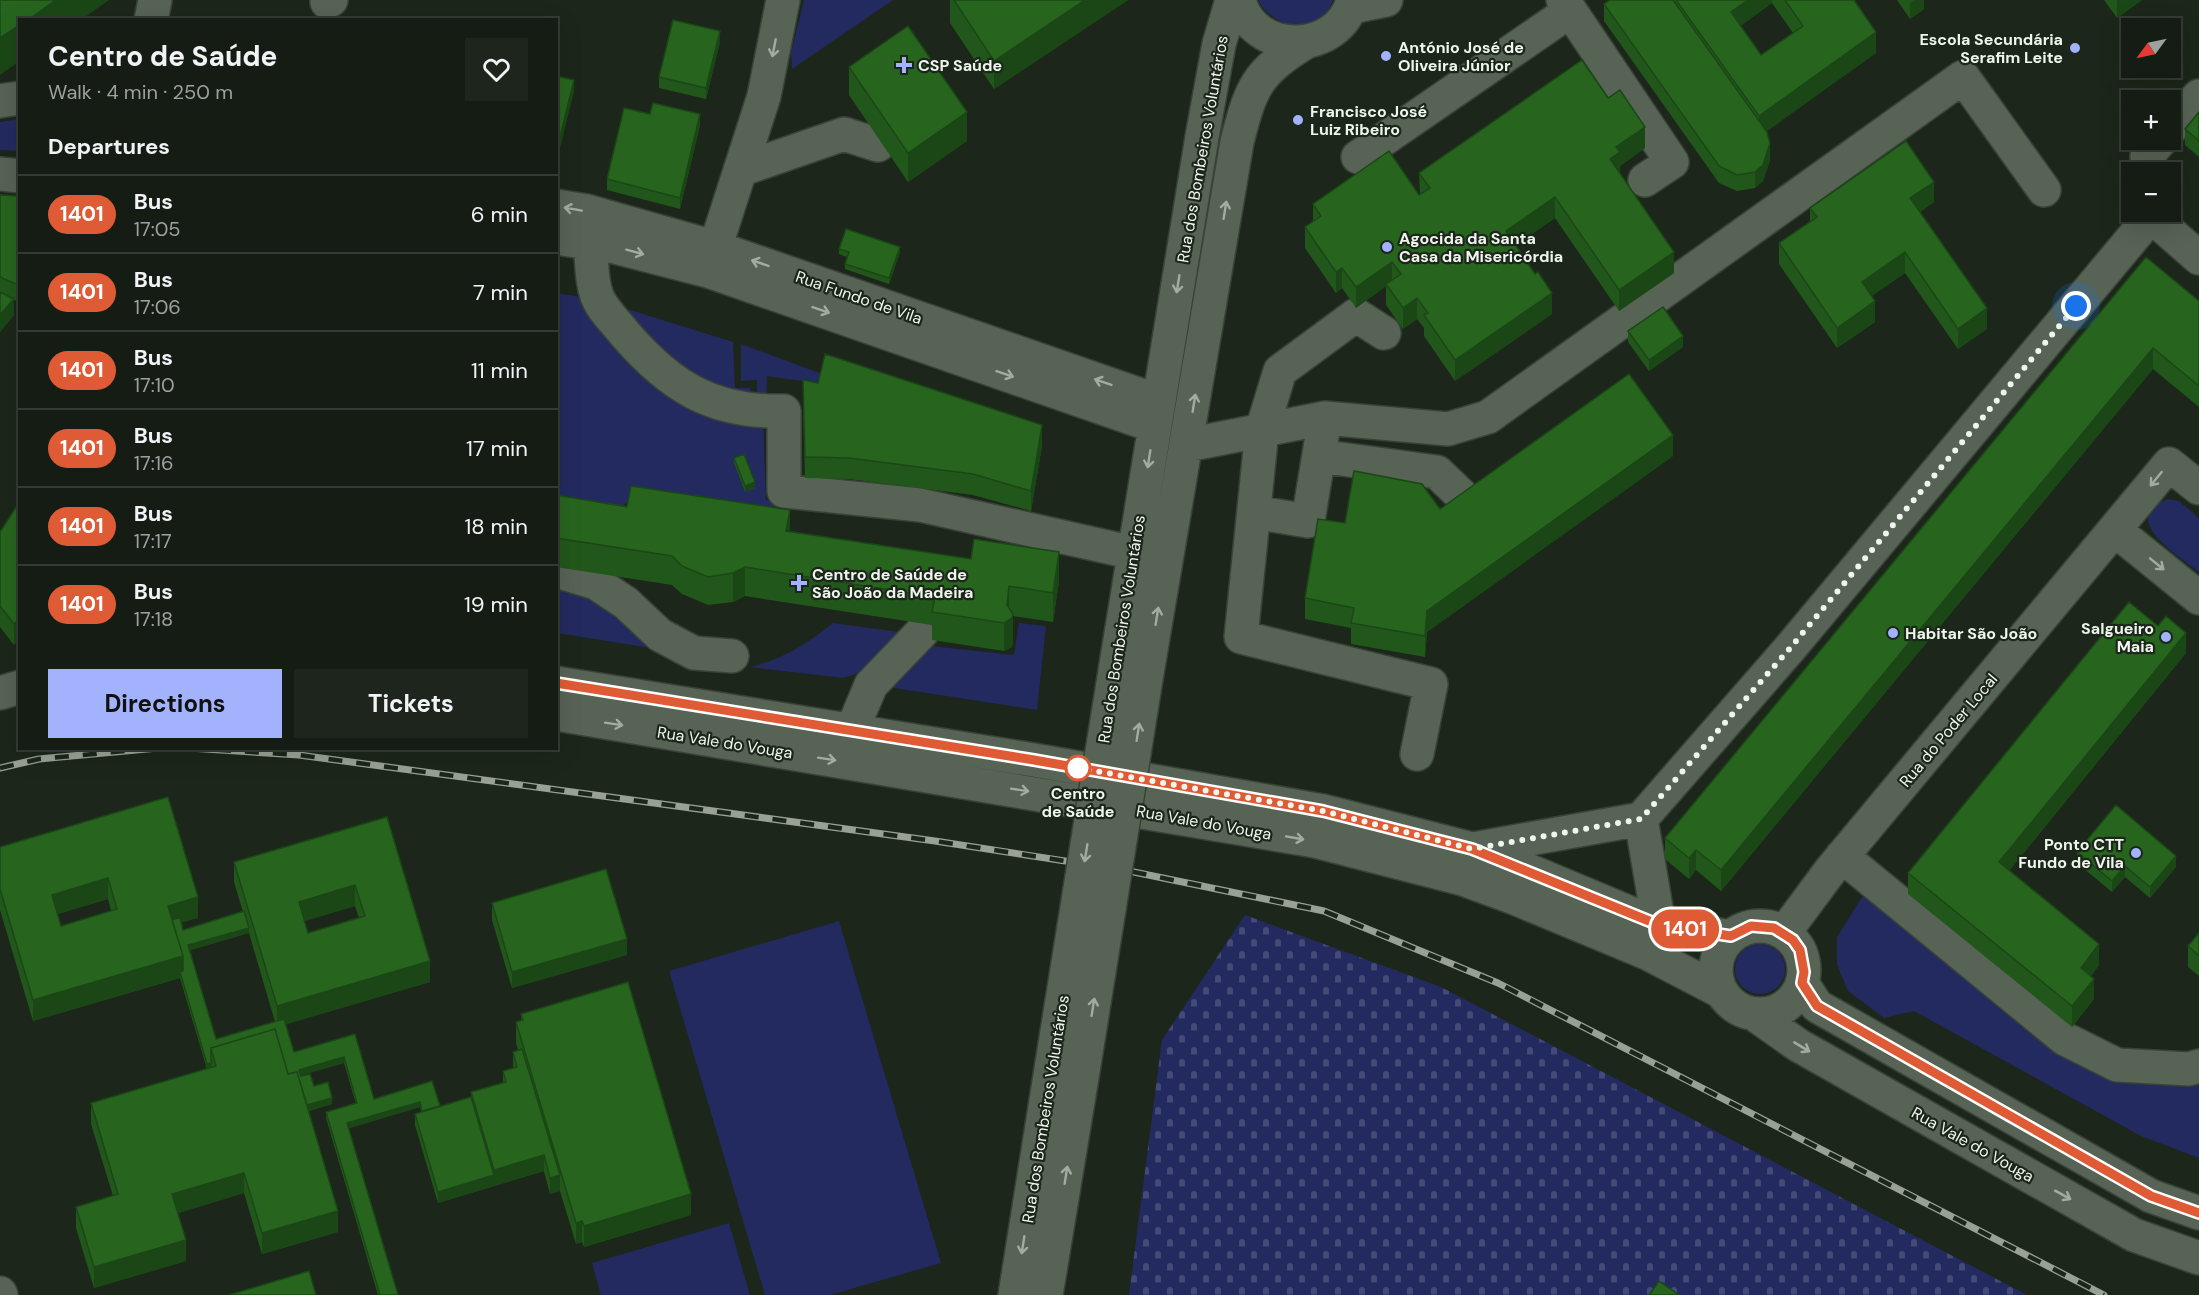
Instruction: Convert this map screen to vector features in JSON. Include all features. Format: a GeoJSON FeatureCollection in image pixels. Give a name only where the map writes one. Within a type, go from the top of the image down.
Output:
{"type":"FeatureCollection","features":[{"type":"Feature","properties":{"kind":"street"},"geometry":{"type":"LineString","coordinates":[[151,18],[155,0]]}},
{"type":"Feature","properties":{"kind":"street"},"geometry":{"type":"LineString","coordinates":[[711,259],[764,96],[783,0]]}},
{"type":"Feature","properties":{"kind":"street","name":"Rua dos Bombeiros Voluntários"},"geometry":{"type":"LineString","coordinates":[[1046,1295],[1068,1064],[1115,671],[1219,44],[1232,0]]}},
{"type":"Feature","properties":{"kind":"street"},"geometry":{"type":"LineString","coordinates":[[1239,0],[1248,18],[1259,30],[1273,39],[1289,43],[1306,42]]}},
{"type":"Feature","properties":{"kind":"street"},"geometry":{"type":"LineString","coordinates":[[1352,4],[1386,0]]}},
{"type":"Feature","properties":{"kind":"street","name":"Rua dos Bombeiros Voluntários"},"geometry":{"type":"LineString","coordinates":[[1015,1295],[1068,1064],[1148,673],[1237,142],[1249,94],[1276,60],[1306,42],[1332,31],[1352,4]]}},
{"type":"Feature","properties":{"kind":"street"},"geometry":{"type":"LineString","coordinates":[[1358,157],[1567,5],[1672,162],[1645,180]]}},
{"type":"Feature","properties":{"kind":"street"},"geometry":{"type":"LineString","coordinates":[[1187,445],[1325,418],[1449,429],[1488,417],[1963,77],[2044,190]]}},
{"type":"Feature","properties":{"kind":"street"},"geometry":{"type":"LineString","coordinates":[[2181,116],[2199,96]]}},
{"type":"Feature","properties":{"kind":"street"},"geometry":{"type":"LineString","coordinates":[[0,101],[18,99]]}},
{"type":"Feature","properties":{"kind":"street"},"geometry":{"type":"LineString","coordinates":[[740,170],[844,134],[878,146]]}},
{"type":"Feature","properties":{"kind":"street"},"geometry":{"type":"LineString","coordinates":[[0,174],[18,176]]}},
{"type":"Feature","properties":{"kind":"street","name":"Rua Fundo de Vila"},"geometry":{"type":"LineString","coordinates":[[558,206],[586,211],[711,259],[1156,413]]}},
{"type":"Feature","properties":{"kind":"street"},"geometry":{"type":"LineString","coordinates":[[1472,849],[1641,819],[1791,647],[2144,222]]}},
{"type":"Feature","properties":{"kind":"street"},"geometry":{"type":"LineString","coordinates":[[2160,222],[2199,258]]}},
{"type":"Feature","properties":{"kind":"street","name":"Rua Fundo de Vila"},"geometry":{"type":"LineString","coordinates":[[558,238],[711,259]]}},
{"type":"Feature","properties":{"kind":"street"},"geometry":{"type":"LineString","coordinates":[[590,243],[596,294],[610,316],[647,359],[667,377],[714,401],[753,410],[784,411],[784,490],[920,505],[1134,553]]}},
{"type":"Feature","properties":{"kind":"street"},"geometry":{"type":"LineString","coordinates":[[1384,333],[1356,315],[1280,371],[1262,430],[1241,638],[1431,684],[1417,754]]}},
{"type":"Feature","properties":{"kind":"street"},"geometry":{"type":"LineString","coordinates":[[1254,512],[1308,521],[1325,418]]}},
{"type":"Feature","properties":{"kind":"street"},"geometry":{"type":"LineString","coordinates":[[1319,456],[1437,472],[1461,495]]}},
{"type":"Feature","properties":{"kind":"street","name":"Rua do Poder Local"},"geometry":{"type":"LineString","coordinates":[[1784,933],[1842,856],[2169,464],[2199,488]]}},
{"type":"Feature","properties":{"kind":"street"},"geometry":{"type":"LineString","coordinates":[[2115,530],[2199,598]]}},
{"type":"Feature","properties":{"kind":"street"},"geometry":{"type":"LineString","coordinates":[[558,572],[596,583],[627,603],[660,634],[694,653],[732,656]]}},
{"type":"Feature","properties":{"kind":"street"},"geometry":{"type":"LineString","coordinates":[[852,730],[871,685],[922,632]]}},
{"type":"Feature","properties":{"kind":"street","name":"Rua Vale do Vouga"},"geometry":{"type":"LineString","coordinates":[[558,683],[852,730],[1323,811],[1472,849],[1659,925],[1731,936],[1741,930],[1763,926],[1784,933]]}},
{"type":"Feature","properties":{"kind":"street"},"geometry":{"type":"LineString","coordinates":[[0,693],[18,688]]}},
{"type":"Feature","properties":{"kind":"street","name":"Rua Vale do Vouga"},"geometry":{"type":"LineString","coordinates":[[558,714],[1315,842],[1463,879],[1649,954],[1722,992],[1730,1002],[1754,1014],[1798,1045],[2134,1235],[2199,1258]]}},
{"type":"Feature","properties":{"kind":"street"},"geometry":{"type":"LineString","coordinates":[[1641,819],[1659,925]]}},
{"type":"Feature","properties":{"kind":"street"},"geometry":{"type":"LineString","coordinates":[[1842,856],[2065,1039],[2117,1065],[2189,1069],[2199,1066]]}},
{"type":"Feature","properties":{"kind":"street"},"geometry":{"type":"LineString","coordinates":[[1754,1014],[1780,1009],[1790,1002],[1802,983],[1804,972],[1800,950],[1784,933]]}},
{"type":"Feature","properties":{"kind":"street"},"geometry":{"type":"LineString","coordinates":[[1722,992],[1716,966],[1719,955],[1731,936]]}},
{"type":"Feature","properties":{"kind":"street"},"geometry":{"type":"LineString","coordinates":[[1802,983],[1817,1006],[2151,1196],[2199,1213]]}},
{"type":"Feature","properties":{"kind":"green space"},"geometry":{"type":"Polygon","coordinates":[[[804,0],[893,0],[792,69],[791,53],[804,0]]]}},
{"type":"Feature","properties":{"kind":"green space"},"geometry":{"type":"Polygon","coordinates":[[[1258,0],[1333,0],[1327,12],[1318,20],[1297,25],[1275,18],[1258,0]]]}},
{"type":"Feature","properties":{"kind":"green space"},"geometry":{"type":"Polygon","coordinates":[[[18,119],[18,151],[0,150],[0,122],[18,119]]]}},
{"type":"Feature","properties":{"kind":"green space"},"geometry":{"type":"Polygon","coordinates":[[[558,293],[588,298],[627,349],[763,420],[766,500],[783,503],[782,511],[637,497],[613,511],[558,524],[558,293]]]}},
{"type":"Feature","properties":{"kind":"green space"},"geometry":{"type":"Polygon","coordinates":[[[608,303],[733,342],[735,388],[750,388],[751,405],[676,377],[608,303]]]}},
{"type":"Feature","properties":{"kind":"green space"},"geometry":{"type":"Polygon","coordinates":[[[741,344],[825,375],[823,384],[767,376],[766,398],[757,397],[757,380],[741,381],[741,344]]]}},
{"type":"Feature","properties":{"kind":"green space"},"geometry":{"type":"Polygon","coordinates":[[[2168,499],[2179,501],[2199,518],[2199,572],[2167,547],[2150,526],[2148,516],[2154,507],[2168,499]]]}},
{"type":"Feature","properties":{"kind":"green space"},"geometry":{"type":"Polygon","coordinates":[[[558,578],[578,584],[664,650],[558,633],[558,578]]]}},
{"type":"Feature","properties":{"kind":"green space"},"geometry":{"type":"Polygon","coordinates":[[[833,623],[906,633],[873,668],[843,678],[750,667],[774,660],[794,650],[833,623]]]}},
{"type":"Feature","properties":{"kind":"green space"},"geometry":{"type":"Polygon","coordinates":[[[1019,623],[1046,626],[1037,710],[888,687],[921,645],[1014,655],[1019,623]]]}},
{"type":"Feature","properties":{"kind":"green space"},"geometry":{"type":"Polygon","coordinates":[[[1862,897],[1878,898],[2056,1046],[2199,1076],[2199,1158],[2141,1136],[1914,1011],[1884,1018],[1848,991],[1837,965],[1837,937],[1862,897]]]}},
{"type":"Feature","properties":{"kind":"green space"},"geometry":{"type":"Polygon","coordinates":[[[1245,915],[1441,987],[2027,1295],[1129,1295],[1162,1040],[1245,915]]]}},
{"type":"Feature","properties":{"kind":"green space"},"geometry":{"type":"Polygon","coordinates":[[[839,921],[941,1263],[830,1295],[765,1295],[669,971],[839,921]]]}},
{"type":"Feature","properties":{"kind":"green space"},"geometry":{"type":"Polygon","coordinates":[[[1760,944],[1778,951],[1785,969],[1778,987],[1760,994],[1742,987],[1735,969],[1742,951],[1760,944]]]}},
{"type":"Feature","properties":{"kind":"green space"},"geometry":{"type":"Polygon","coordinates":[[[729,1223],[750,1295],[601,1295],[592,1263],[729,1223]]]}},
{"type":"Feature","properties":{"kind":"building"},"geometry":{"type":"Polygon","coordinates":[[[0,0],[56,0],[31,18],[18,18],[18,26],[0,38],[0,0]]]}},
{"type":"Feature","properties":{"kind":"building"},"geometry":{"type":"Polygon","coordinates":[[[954,0],[1085,0],[994,61],[954,0]]]}},
{"type":"Feature","properties":{"kind":"building"},"geometry":{"type":"Polygon","coordinates":[[[1610,0],[1673,0],[1767,132],[1770,143],[1763,165],[1755,172],[1737,175],[1719,166],[1604,4],[1610,0]]]}},
{"type":"Feature","properties":{"kind":"building"},"geometry":{"type":"Polygon","coordinates":[[[1676,0],[1748,0],[1731,12],[1761,55],[1803,26],[1785,0],[1854,0],[1876,32],[1759,116],[1676,0]]]}},
{"type":"Feature","properties":{"kind":"building"},"geometry":{"type":"Polygon","coordinates":[[[673,20],[720,31],[706,88],[659,77],[673,20]]]}},
{"type":"Feature","properties":{"kind":"building"},"geometry":{"type":"Polygon","coordinates":[[[908,26],[967,112],[908,153],[849,67],[908,26]]]}},
{"type":"Feature","properties":{"kind":"building"},"geometry":{"type":"Polygon","coordinates":[[[1582,60],[1608,98],[1620,90],[1645,127],[1616,147],[1620,152],[1610,159],[1674,252],[1619,290],[1555,197],[1506,231],[1535,274],[1538,272],[1552,293],[1455,360],[1424,315],[1428,313],[1417,298],[1403,308],[1386,284],[1401,274],[1392,262],[1356,287],[1342,268],[1336,272],[1305,227],[1321,216],[1313,204],[1389,151],[1419,195],[1430,188],[1419,173],[1582,60]]]}},
{"type":"Feature","properties":{"kind":"building"},"geometry":{"type":"Polygon","coordinates":[[[558,76],[574,80],[558,145],[558,76]]]}},
{"type":"Feature","properties":{"kind":"building"},"geometry":{"type":"Polygon","coordinates":[[[653,103],[700,114],[680,198],[607,179],[624,108],[650,114],[653,103]]]}},
{"type":"Feature","properties":{"kind":"building"},"geometry":{"type":"Polygon","coordinates":[[[2199,112],[2199,141],[2185,129],[2199,112]]]}},
{"type":"Feature","properties":{"kind":"building"},"geometry":{"type":"Polygon","coordinates":[[[1906,141],[1934,182],[1910,198],[1987,308],[1958,329],[1905,252],[1862,282],[1875,301],[1837,328],[1779,243],[1817,217],[1810,208],[1906,141]]]}},
{"type":"Feature","properties":{"kind":"building"},"geometry":{"type":"Polygon","coordinates":[[[0,195],[18,196],[18,285],[0,277],[0,195]]]}},
{"type":"Feature","properties":{"kind":"building"},"geometry":{"type":"Polygon","coordinates":[[[846,229],[900,247],[889,278],[845,264],[849,252],[839,249],[846,229]]]}},
{"type":"Feature","properties":{"kind":"building","name":"Habitar São João"},"geometry":{"type":"Polygon","coordinates":[[[2146,257],[2199,301],[2199,386],[2153,348],[1721,870],[1696,850],[1689,858],[1665,838],[2146,257]]]}},
{"type":"Feature","properties":{"kind":"building"},"geometry":{"type":"Polygon","coordinates":[[[0,292],[14,299],[0,315],[0,292]]]}},
{"type":"Feature","properties":{"kind":"building"},"geometry":{"type":"Polygon","coordinates":[[[1663,307],[1683,336],[1649,360],[1628,331],[1663,307]]]}},
{"type":"Feature","properties":{"kind":"building"},"geometry":{"type":"Polygon","coordinates":[[[825,354],[1042,425],[1031,491],[973,474],[849,458],[805,457],[803,380],[818,383],[825,354]]]}},
{"type":"Feature","properties":{"kind":"building"},"geometry":{"type":"Polygon","coordinates":[[[1629,374],[1673,435],[1427,611],[1425,636],[1351,623],[1354,608],[1305,598],[1318,519],[1345,523],[1354,471],[1422,484],[1440,509],[1629,374]]]}},
{"type":"Feature","properties":{"kind":"building"},"geometry":{"type":"Polygon","coordinates":[[[744,454],[755,482],[745,486],[734,458],[744,454]]]}},
{"type":"Feature","properties":{"kind":"building"},"geometry":{"type":"Polygon","coordinates":[[[631,486],[790,510],[786,531],[971,559],[974,539],[1059,552],[1053,593],[1009,586],[1007,605],[1013,614],[1012,618],[1004,623],[932,612],[935,597],[745,567],[733,573],[708,577],[682,566],[672,556],[558,538],[558,495],[627,507],[631,486]]]}},
{"type":"Feature","properties":{"kind":"building"},"geometry":{"type":"Polygon","coordinates":[[[18,504],[18,621],[14,624],[0,606],[0,532],[18,504]]]}},
{"type":"Feature","properties":{"kind":"building"},"geometry":{"type":"Polygon","coordinates":[[[2129,602],[2158,626],[2166,616],[2186,633],[1999,862],[2099,944],[2081,968],[2094,979],[2072,1006],[1908,873],[2129,602]]]}},
{"type":"Feature","properties":{"kind":"building"},"geometry":{"type":"Polygon","coordinates":[[[168,797],[198,897],[168,906],[183,956],[33,1000],[0,889],[0,847],[168,797]],[[108,878],[52,895],[61,926],[117,909],[108,878]]]}},
{"type":"Feature","properties":{"kind":"building"},"geometry":{"type":"Polygon","coordinates":[[[2116,805],[2176,856],[2150,887],[2125,866],[2112,881],[2077,852],[2116,805]]]}},
{"type":"Feature","properties":{"kind":"building"},"geometry":{"type":"Polygon","coordinates":[[[387,817],[430,961],[277,1006],[234,862],[387,817]],[[355,885],[299,902],[308,933],[365,916],[355,885]]]}},
{"type":"Feature","properties":{"kind":"building"},"geometry":{"type":"Polygon","coordinates":[[[606,869],[627,939],[512,972],[492,903],[606,869]]]}},
{"type":"Feature","properties":{"kind":"building"},"geometry":{"type":"Polygon","coordinates":[[[244,911],[249,928],[188,945],[216,1039],[284,1019],[294,1052],[355,1034],[374,1099],[432,1081],[440,1106],[422,1111],[420,1102],[347,1123],[398,1295],[380,1295],[326,1112],[357,1103],[344,1057],[299,1070],[301,1076],[310,1074],[314,1086],[328,1082],[332,1098],[307,1105],[297,1072],[288,1074],[275,1029],[211,1048],[211,1063],[207,1064],[180,972],[183,971],[183,956],[172,920],[180,917],[183,930],[244,911]]]}},
{"type":"Feature","properties":{"kind":"building"},"geometry":{"type":"Polygon","coordinates":[[[2199,933],[2199,956],[2188,946],[2199,933]]]}},
{"type":"Feature","properties":{"kind":"building"},"geometry":{"type":"Polygon","coordinates":[[[628,982],[691,1194],[584,1226],[582,1221],[576,1223],[516,1022],[523,1020],[521,1014],[628,982]]]}},
{"type":"Feature","properties":{"kind":"building"},"geometry":{"type":"Polygon","coordinates":[[[275,1029],[288,1074],[297,1072],[338,1211],[262,1233],[244,1173],[172,1194],[186,1240],[94,1267],[76,1207],[118,1194],[91,1103],[216,1066],[211,1048],[275,1029]]]}},
{"type":"Feature","properties":{"kind":"building"},"geometry":{"type":"Polygon","coordinates":[[[522,1049],[560,1175],[550,1178],[544,1155],[494,1170],[471,1092],[506,1082],[503,1071],[517,1067],[513,1052],[522,1049]]]}},
{"type":"Feature","properties":{"kind":"building"},"geometry":{"type":"Polygon","coordinates":[[[471,1097],[494,1175],[438,1192],[415,1114],[471,1097]]]}},
{"type":"Feature","properties":{"kind":"building"},"geometry":{"type":"Polygon","coordinates":[[[309,1271],[316,1295],[229,1295],[309,1271]]]}},
{"type":"Feature","properties":{"kind":"building"},"geometry":{"type":"Polygon","coordinates":[[[1659,1281],[1679,1295],[1649,1295],[1659,1281]]]}},
{"type":"Feature","properties":{"kind":"railway"},"geometry":{"type":"LineString","coordinates":[[0,768],[39,759],[136,750]]}},
{"type":"Feature","properties":{"kind":"railway"},"geometry":{"type":"LineString","coordinates":[[220,750],[299,755],[935,841],[1124,870],[1324,911],[1498,983],[2104,1295]]}},
{"type":"Feature","properties":{"kind":"bus line","name":"1401"},"geometry":{"type":"LineString","coordinates":[[558,683],[1034,760],[1323,811],[1472,849],[1659,925],[1731,936],[1751,926],[1774,928],[1793,940],[1800,950],[1804,972],[1802,983],[1817,1006],[2151,1196],[2199,1213]]}},
{"type":"Feature","properties":{"kind":"place","name":"Escola Secundária Serafim Leite"},"geometry":{"type":"Point","coordinates":[2075,48]}},
{"type":"Feature","properties":{"kind":"place","name":"António José de Oliveira Júnior"},"geometry":{"type":"Point","coordinates":[1386,56]}},
{"type":"Feature","properties":{"kind":"place","name":"CSP Saúde"},"geometry":{"type":"Point","coordinates":[904,65]}},
{"type":"Feature","properties":{"kind":"place","name":"Francisco José Luiz Ribeiro"},"geometry":{"type":"Point","coordinates":[1298,120]}},
{"type":"Feature","properties":{"kind":"place","name":"Agocida da Santa Casa da Misericórdia"},"geometry":{"type":"Point","coordinates":[1387,247]}},
{"type":"Feature","properties":{"kind":"place","name":"Centro de Saúde de São João da Madeira"},"geometry":{"type":"Point","coordinates":[799,583]}},
{"type":"Feature","properties":{"kind":"place","name":"Habitar São João"},"geometry":{"type":"Point","coordinates":[1893,633]}},
{"type":"Feature","properties":{"kind":"place","name":"Salgueiro Maia"},"geometry":{"type":"Point","coordinates":[2166,637]}},
{"type":"Feature","properties":{"kind":"place","name":"Centro de Saúde"},"geometry":{"type":"Point","coordinates":[1078,768]}},
{"type":"Feature","properties":{"kind":"place","name":"Ponto CTT Fundo de Vila"},"geometry":{"type":"Point","coordinates":[2136,853]}},
{"type":"Feature","properties":{"kind":"route"},"geometry":{"type":"LineString","coordinates":[[1078,768],[1323,811],[1472,849],[1641,819],[1791,647],[2076,306]]}}]}
